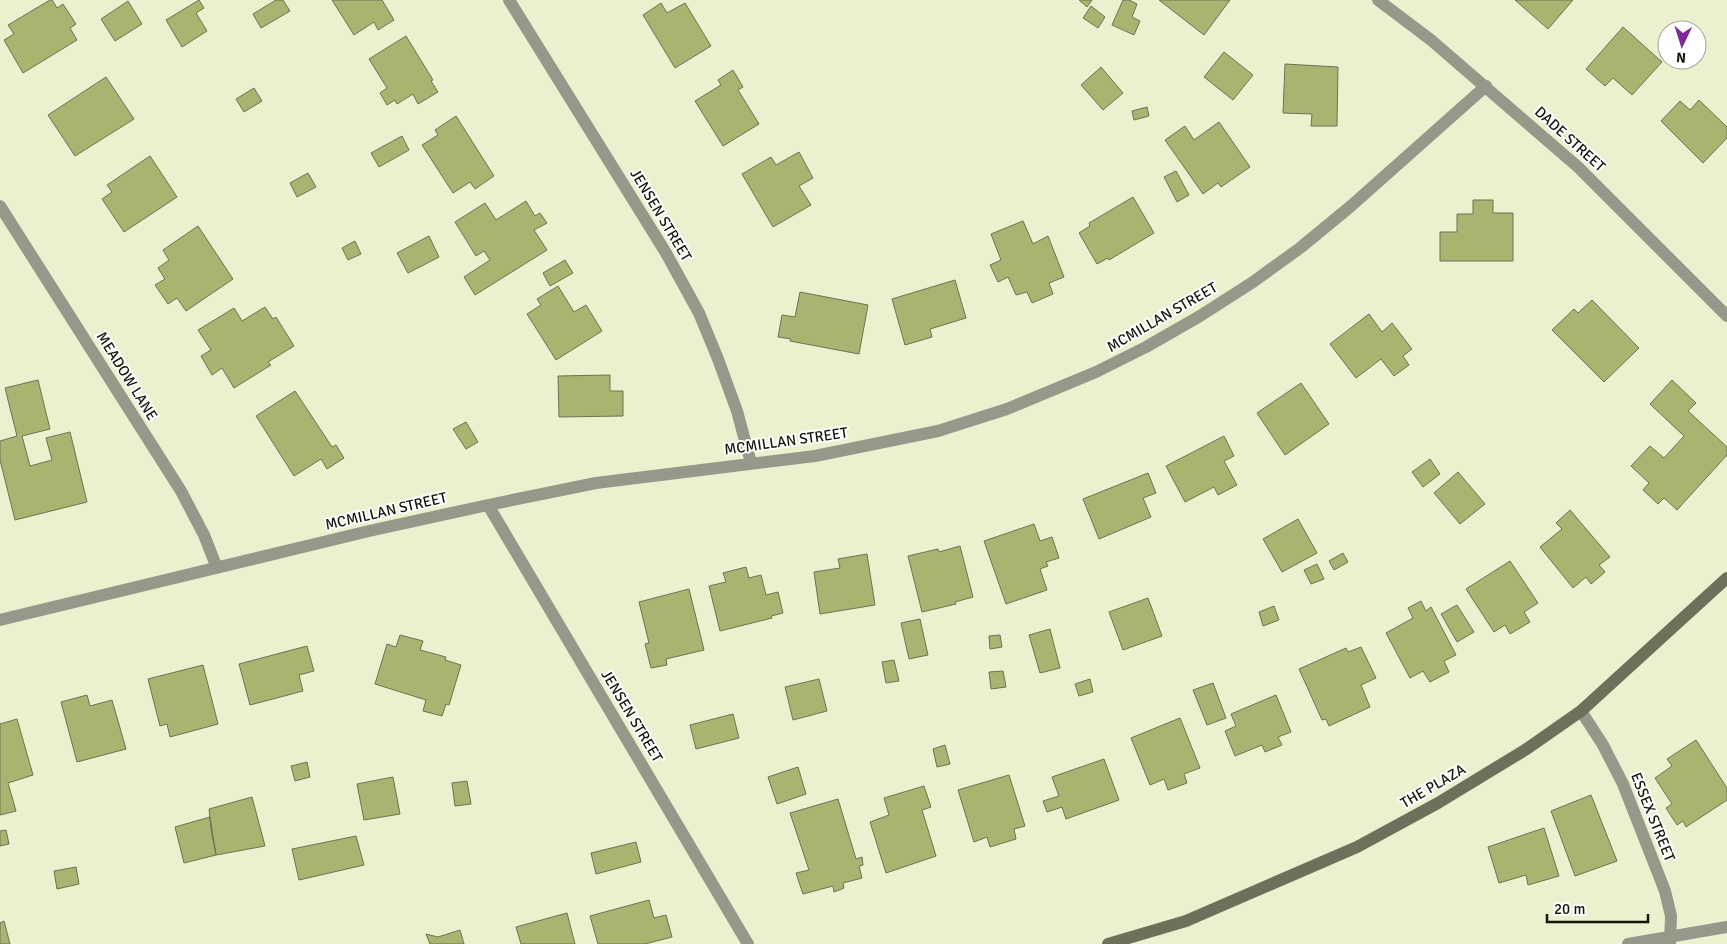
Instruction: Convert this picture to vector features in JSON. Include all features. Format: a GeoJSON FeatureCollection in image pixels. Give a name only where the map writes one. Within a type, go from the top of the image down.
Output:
{"type":"FeatureCollection","features":[{"type":"Feature","properties":{"kind":"main road","name":"THE PLAZA"},"geometry":{"type":"LineString","coordinates":[[1108,944],[1186,921],[1357,847],[1446,798],[1525,750],[1581,711],[1727,578]]}},
{"type":"Feature","properties":{"kind":"street","name":"JENSEN STREET"},"geometry":{"type":"LineString","coordinates":[[509,0],[666,254],[698,313],[718,359],[751,463]]}},
{"type":"Feature","properties":{"kind":"street","name":"DADE STREET"},"geometry":{"type":"LineString","coordinates":[[1378,0],[1431,40],[1578,167],[1727,316]]}},
{"type":"Feature","properties":{"kind":"street","name":"MCMILLAN STREET"},"geometry":{"type":"LineString","coordinates":[[0,620],[369,531],[596,482],[815,456],[938,431],[1038,398],[1146,347],[1237,293],[1300,248],[1351,206],[1486,86]]}},
{"type":"Feature","properties":{"kind":"street","name":"MEADOW LANE"},"geometry":{"type":"LineString","coordinates":[[0,206],[180,491],[204,535],[217,568]]}},
{"type":"Feature","properties":{"kind":"street","name":"JENSEN STREET"},"geometry":{"type":"LineString","coordinates":[[488,505],[748,944]]}},
{"type":"Feature","properties":{"kind":"street","name":"ESSEX STREET"},"geometry":{"type":"LineString","coordinates":[[1581,711],[1604,745],[1623,784],[1666,890],[1671,916],[1670,941]]}},
{"type":"Feature","properties":{"kind":"street"},"geometry":{"type":"LineString","coordinates":[[1628,944],[1670,941],[1727,927]]}},
{"type":"Feature","properties":{"kind":"building"},"geometry":{"type":"Polygon","coordinates":[[[52,0],[57,8],[63,4],[76,24],[70,28],[77,40],[23,73],[4,40],[14,34],[8,25],[52,0]]]}},
{"type":"Feature","properties":{"kind":"building"},"geometry":{"type":"Polygon","coordinates":[[[199,0],[204,8],[196,13],[207,31],[182,47],[166,20],[199,0]]]}},
{"type":"Feature","properties":{"kind":"building"},"geometry":{"type":"Polygon","coordinates":[[[276,0],[283,0],[290,11],[261,28],[253,14],[276,0]]]}},
{"type":"Feature","properties":{"kind":"building"},"geometry":{"type":"Polygon","coordinates":[[[332,0],[382,0],[394,20],[378,30],[374,22],[354,35],[332,0]]]}},
{"type":"Feature","properties":{"kind":"building"},"geometry":{"type":"Polygon","coordinates":[[[1079,0],[1092,0],[1087,7],[1079,0]]]}},
{"type":"Feature","properties":{"kind":"building"},"geometry":{"type":"Polygon","coordinates":[[[1123,0],[1129,0],[1137,4],[1132,17],[1140,21],[1134,35],[1112,25],[1123,0]]]}},
{"type":"Feature","properties":{"kind":"building"},"geometry":{"type":"Polygon","coordinates":[[[1159,0],[1230,0],[1204,35],[1159,0]]]}},
{"type":"Feature","properties":{"kind":"building"},"geometry":{"type":"Polygon","coordinates":[[[1515,0],[1573,0],[1548,29],[1515,0]]]}},
{"type":"Feature","properties":{"kind":"building"},"geometry":{"type":"Polygon","coordinates":[[[128,1],[142,24],[115,41],[101,19],[128,1]]]}},
{"type":"Feature","properties":{"kind":"building"},"geometry":{"type":"Polygon","coordinates":[[[661,3],[667,13],[685,3],[711,46],[675,68],[643,15],[661,3]]]}},
{"type":"Feature","properties":{"kind":"building"},"geometry":{"type":"Polygon","coordinates":[[[1091,6],[1105,17],[1098,28],[1083,18],[1091,6]]]}},
{"type":"Feature","properties":{"kind":"building"},"geometry":{"type":"Polygon","coordinates":[[[1623,27],[1657,58],[1657,68],[1632,95],[1613,78],[1605,86],[1586,69],[1623,27]]]}},
{"type":"Feature","properties":{"kind":"building"},"geometry":{"type":"Polygon","coordinates":[[[406,36],[433,80],[431,81],[438,92],[418,104],[413,94],[397,104],[395,100],[387,105],[380,93],[387,88],[369,59],[406,36]]]}},
{"type":"Feature","properties":{"kind":"building"},"geometry":{"type":"Polygon","coordinates":[[[1224,52],[1253,75],[1233,100],[1204,77],[1224,52]]]}},
{"type":"Feature","properties":{"kind":"building"},"geometry":{"type":"Polygon","coordinates":[[[1285,64],[1338,67],[1337,126],[1311,126],[1312,114],[1283,113],[1285,64]]]}},
{"type":"Feature","properties":{"kind":"building"},"geometry":{"type":"Polygon","coordinates":[[[1101,67],[1123,93],[1103,110],[1081,85],[1101,67]]]}},
{"type":"Feature","properties":{"kind":"building"},"geometry":{"type":"Polygon","coordinates":[[[733,70],[743,87],[738,90],[759,124],[723,146],[695,101],[721,85],[718,80],[733,70]]]}},
{"type":"Feature","properties":{"kind":"building"},"geometry":{"type":"Polygon","coordinates":[[[106,77],[134,119],[75,156],[48,115],[106,77]]]}},
{"type":"Feature","properties":{"kind":"building"},"geometry":{"type":"Polygon","coordinates":[[[254,88],[262,101],[244,112],[236,99],[254,88]]]}},
{"type":"Feature","properties":{"kind":"building"},"geometry":{"type":"Polygon","coordinates":[[[1699,100],[1727,127],[1727,138],[1703,163],[1661,121],[1680,101],[1690,110],[1699,100]]]}},
{"type":"Feature","properties":{"kind":"building"},"geometry":{"type":"Polygon","coordinates":[[[1147,107],[1149,116],[1134,120],[1132,111],[1147,107]]]}},
{"type":"Feature","properties":{"kind":"building"},"geometry":{"type":"Polygon","coordinates":[[[456,116],[494,176],[475,189],[470,182],[453,193],[422,145],[438,135],[435,130],[456,116]]]}},
{"type":"Feature","properties":{"kind":"building"},"geometry":{"type":"Polygon","coordinates":[[[1219,122],[1250,167],[1221,187],[1218,183],[1203,194],[1165,140],[1185,126],[1194,140],[1219,122]]]}},
{"type":"Feature","properties":{"kind":"building"},"geometry":{"type":"Polygon","coordinates":[[[402,136],[409,150],[379,167],[371,153],[402,136]]]}},
{"type":"Feature","properties":{"kind":"building"},"geometry":{"type":"Polygon","coordinates":[[[799,152],[813,178],[799,186],[811,205],[773,227],[742,174],[771,157],[776,165],[799,152]]]}},
{"type":"Feature","properties":{"kind":"building"},"geometry":{"type":"Polygon","coordinates":[[[150,156],[177,197],[124,232],[102,199],[112,192],[107,185],[150,156]]]}},
{"type":"Feature","properties":{"kind":"building"},"geometry":{"type":"Polygon","coordinates":[[[1176,171],[1189,195],[1177,202],[1164,177],[1176,171]]]}},
{"type":"Feature","properties":{"kind":"building"},"geometry":{"type":"Polygon","coordinates":[[[308,173],[316,187],[297,197],[290,183],[308,173]]]}},
{"type":"Feature","properties":{"kind":"building"},"geometry":{"type":"Polygon","coordinates":[[[1133,197],[1154,233],[1109,260],[1108,258],[1097,264],[1079,233],[1090,226],[1089,223],[1133,197]]]}},
{"type":"Feature","properties":{"kind":"building"},"geometry":{"type":"Polygon","coordinates":[[[1473,200],[1493,200],[1493,213],[1513,213],[1513,261],[1440,261],[1440,232],[1457,232],[1457,214],[1473,214],[1473,200]]]}},
{"type":"Feature","properties":{"kind":"building"},"geometry":{"type":"Polygon","coordinates":[[[526,201],[535,216],[540,213],[547,223],[534,230],[547,250],[475,295],[464,277],[490,260],[484,251],[476,256],[455,222],[485,203],[496,220],[526,201]]]}},
{"type":"Feature","properties":{"kind":"building"},"geometry":{"type":"Polygon","coordinates":[[[1023,221],[1033,244],[1048,236],[1064,277],[1049,283],[1053,294],[1032,303],[1027,292],[1016,295],[1008,277],[998,282],[990,265],[1001,260],[991,234],[1023,221]]]}},
{"type":"Feature","properties":{"kind":"building"},"geometry":{"type":"Polygon","coordinates":[[[198,226],[233,279],[186,311],[177,298],[168,304],[155,285],[165,279],[158,268],[169,260],[163,250],[198,226]]]}},
{"type":"Feature","properties":{"kind":"building"},"geometry":{"type":"Polygon","coordinates":[[[429,236],[439,257],[408,273],[397,253],[429,236]]]}},
{"type":"Feature","properties":{"kind":"building"},"geometry":{"type":"Polygon","coordinates":[[[355,241],[361,254],[348,260],[342,248],[355,241]]]}},
{"type":"Feature","properties":{"kind":"building"},"geometry":{"type":"Polygon","coordinates":[[[565,260],[573,273],[550,286],[543,273],[565,260]]]}},
{"type":"Feature","properties":{"kind":"building"},"geometry":{"type":"Polygon","coordinates":[[[955,280],[966,318],[930,329],[932,337],[905,345],[892,299],[955,280]]]}},
{"type":"Feature","properties":{"kind":"building"},"geometry":{"type":"Polygon","coordinates":[[[558,286],[574,312],[586,305],[602,331],[556,360],[527,314],[541,305],[537,299],[558,286]]]}},
{"type":"Feature","properties":{"kind":"building"},"geometry":{"type":"Polygon","coordinates":[[[800,292],[868,305],[859,354],[778,337],[782,315],[795,317],[800,292]]]}},
{"type":"Feature","properties":{"kind":"building"},"geometry":{"type":"Polygon","coordinates":[[[1592,300],[1639,348],[1604,382],[1552,330],[1574,309],[1578,313],[1592,300]]]}},
{"type":"Feature","properties":{"kind":"building"},"geometry":{"type":"Polygon","coordinates":[[[265,307],[273,319],[276,317],[294,346],[268,362],[271,365],[234,388],[222,368],[212,375],[201,356],[211,350],[198,330],[234,308],[242,321],[265,307]]]}},
{"type":"Feature","properties":{"kind":"building"},"geometry":{"type":"Polygon","coordinates":[[[1369,314],[1382,332],[1392,323],[1412,349],[1403,356],[1409,365],[1394,376],[1381,359],[1356,378],[1330,344],[1369,314]]]}},
{"type":"Feature","properties":{"kind":"building"},"geometry":{"type":"Polygon","coordinates":[[[610,375],[610,391],[623,391],[623,416],[559,417],[558,376],[610,375]]]}},
{"type":"Feature","properties":{"kind":"building"},"geometry":{"type":"Polygon","coordinates":[[[38,380],[50,429],[22,436],[30,466],[52,460],[46,438],[70,432],[87,502],[15,520],[0,460],[0,441],[17,436],[5,388],[38,380]]]}},
{"type":"Feature","properties":{"kind":"building"},"geometry":{"type":"Polygon","coordinates":[[[1672,380],[1696,403],[1688,411],[1727,447],[1727,455],[1677,510],[1664,498],[1658,504],[1643,490],[1649,483],[1631,466],[1650,446],[1664,458],[1684,436],[1650,404],[1672,380]]]}},
{"type":"Feature","properties":{"kind":"building"},"geometry":{"type":"Polygon","coordinates":[[[1301,383],[1329,424],[1285,455],[1257,413],[1301,383]]]}},
{"type":"Feature","properties":{"kind":"building"},"geometry":{"type":"Polygon","coordinates":[[[295,391],[332,447],[336,445],[344,458],[327,469],[321,459],[294,476],[256,416],[295,391]]]}},
{"type":"Feature","properties":{"kind":"building"},"geometry":{"type":"Polygon","coordinates":[[[466,422],[478,442],[466,449],[453,429],[466,422]]]}},
{"type":"Feature","properties":{"kind":"building"},"geometry":{"type":"Polygon","coordinates":[[[1224,436],[1234,456],[1224,461],[1237,485],[1218,495],[1214,487],[1185,502],[1166,466],[1224,436]]]}},
{"type":"Feature","properties":{"kind":"building"},"geometry":{"type":"Polygon","coordinates":[[[1430,459],[1440,474],[1423,487],[1412,472],[1430,459]]]}},
{"type":"Feature","properties":{"kind":"building"},"geometry":{"type":"Polygon","coordinates":[[[1458,472],[1485,504],[1460,524],[1434,493],[1458,472]]]}},
{"type":"Feature","properties":{"kind":"building"},"geometry":{"type":"Polygon","coordinates":[[[1148,473],[1156,493],[1143,498],[1151,517],[1099,539],[1083,499],[1148,473]]]}},
{"type":"Feature","properties":{"kind":"building"},"geometry":{"type":"Polygon","coordinates":[[[1570,510],[1610,557],[1599,565],[1605,572],[1591,584],[1586,577],[1573,588],[1540,547],[1562,529],[1556,523],[1570,510]]]}},
{"type":"Feature","properties":{"kind":"building"},"geometry":{"type":"Polygon","coordinates":[[[1298,519],[1317,553],[1282,572],[1263,539],[1298,519]]]}},
{"type":"Feature","properties":{"kind":"building"},"geometry":{"type":"Polygon","coordinates":[[[1034,524],[1040,541],[1052,537],[1059,558],[1046,562],[1048,566],[1040,569],[1047,590],[1006,604],[984,541],[1034,524]]]}},
{"type":"Feature","properties":{"kind":"building"},"geometry":{"type":"Polygon","coordinates":[[[960,546],[973,597],[955,602],[956,604],[922,612],[908,556],[938,549],[939,552],[960,546]]]}},
{"type":"Feature","properties":{"kind":"building"},"geometry":{"type":"Polygon","coordinates":[[[1343,553],[1348,562],[1334,570],[1329,561],[1343,553]]]}},
{"type":"Feature","properties":{"kind":"building"},"geometry":{"type":"Polygon","coordinates":[[[867,554],[875,605],[820,614],[814,572],[840,568],[838,559],[867,554]]]}},
{"type":"Feature","properties":{"kind":"building"},"geometry":{"type":"Polygon","coordinates":[[[1510,561],[1538,603],[1524,612],[1530,622],[1510,634],[1505,625],[1494,632],[1466,589],[1510,561]]]}},
{"type":"Feature","properties":{"kind":"building"},"geometry":{"type":"Polygon","coordinates":[[[1317,564],[1324,579],[1311,584],[1304,570],[1317,564]]]}},
{"type":"Feature","properties":{"kind":"building"},"geometry":{"type":"Polygon","coordinates":[[[746,567],[749,578],[761,575],[766,595],[778,592],[783,613],[771,616],[772,618],[720,631],[709,586],[726,582],[723,573],[746,567]]]}},
{"type":"Feature","properties":{"kind":"building"},"geometry":{"type":"Polygon","coordinates":[[[689,589],[704,650],[666,659],[667,665],[651,668],[645,644],[649,643],[639,602],[689,589]]]}},
{"type":"Feature","properties":{"kind":"building"},"geometry":{"type":"Polygon","coordinates":[[[1148,598],[1162,636],[1123,650],[1109,612],[1148,598]]]}},
{"type":"Feature","properties":{"kind":"building"},"geometry":{"type":"Polygon","coordinates":[[[1421,601],[1426,611],[1431,607],[1456,655],[1444,661],[1449,672],[1430,682],[1423,671],[1410,678],[1386,633],[1413,618],[1408,608],[1421,601]]]}},
{"type":"Feature","properties":{"kind":"building"},"geometry":{"type":"Polygon","coordinates":[[[1457,605],[1474,632],[1457,642],[1441,614],[1457,605]]]}},
{"type":"Feature","properties":{"kind":"building"},"geometry":{"type":"Polygon","coordinates":[[[1274,606],[1279,620],[1263,626],[1259,612],[1274,606]]]}},
{"type":"Feature","properties":{"kind":"building"},"geometry":{"type":"Polygon","coordinates":[[[920,619],[928,655],[909,659],[901,623],[920,619]]]}},
{"type":"Feature","properties":{"kind":"building"},"geometry":{"type":"Polygon","coordinates":[[[1050,629],[1060,668],[1040,673],[1029,635],[1050,629]]]}},
{"type":"Feature","properties":{"kind":"building"},"geometry":{"type":"Polygon","coordinates":[[[400,635],[423,641],[420,650],[446,657],[445,660],[461,665],[449,705],[446,704],[442,716],[423,711],[426,700],[375,684],[387,644],[396,647],[400,635]]]}},
{"type":"Feature","properties":{"kind":"building"},"geometry":{"type":"Polygon","coordinates":[[[1000,635],[1002,647],[990,649],[989,636],[1000,635]]]}},
{"type":"Feature","properties":{"kind":"building"},"geometry":{"type":"Polygon","coordinates":[[[307,646],[314,671],[299,675],[303,691],[250,705],[239,664],[307,646]]]}},
{"type":"Feature","properties":{"kind":"building"},"geometry":{"type":"Polygon","coordinates":[[[1361,647],[1376,678],[1361,685],[1370,707],[1329,726],[1326,719],[1322,720],[1299,669],[1346,648],[1348,652],[1361,647]]]}},
{"type":"Feature","properties":{"kind":"building"},"geometry":{"type":"Polygon","coordinates":[[[894,660],[899,681],[886,683],[882,662],[894,660]]]}},
{"type":"Feature","properties":{"kind":"building"},"geometry":{"type":"Polygon","coordinates":[[[203,665],[218,724],[170,737],[167,724],[160,726],[148,679],[203,665]]]}},
{"type":"Feature","properties":{"kind":"building"},"geometry":{"type":"Polygon","coordinates":[[[1003,671],[1006,687],[991,689],[989,672],[1003,671]]]}},
{"type":"Feature","properties":{"kind":"building"},"geometry":{"type":"Polygon","coordinates":[[[819,679],[827,711],[793,720],[785,687],[819,679]]]}},
{"type":"Feature","properties":{"kind":"building"},"geometry":{"type":"Polygon","coordinates":[[[1090,679],[1093,692],[1079,696],[1075,684],[1090,679]]]}},
{"type":"Feature","properties":{"kind":"building"},"geometry":{"type":"Polygon","coordinates":[[[1213,683],[1226,718],[1207,725],[1193,690],[1213,683]]]}},
{"type":"Feature","properties":{"kind":"building"},"geometry":{"type":"Polygon","coordinates":[[[87,695],[90,706],[112,700],[126,749],[77,762],[61,702],[87,695]]]}},
{"type":"Feature","properties":{"kind":"building"},"geometry":{"type":"Polygon","coordinates":[[[1276,695],[1291,732],[1278,737],[1282,745],[1265,752],[1262,745],[1235,756],[1225,731],[1236,726],[1231,714],[1276,695]]]}},
{"type":"Feature","properties":{"kind":"building"},"geometry":{"type":"Polygon","coordinates":[[[733,714],[739,738],[696,749],[690,725],[733,714]]]}},
{"type":"Feature","properties":{"kind":"building"},"geometry":{"type":"Polygon","coordinates":[[[1180,718],[1200,768],[1184,774],[1187,783],[1168,790],[1164,779],[1150,785],[1131,738],[1180,718]]]}},
{"type":"Feature","properties":{"kind":"building"},"geometry":{"type":"Polygon","coordinates":[[[17,719],[33,775],[8,783],[16,811],[0,815],[0,724],[17,719]]]}},
{"type":"Feature","properties":{"kind":"building"},"geometry":{"type":"Polygon","coordinates":[[[1696,740],[1727,788],[1727,800],[1686,827],[1683,821],[1677,825],[1666,808],[1672,804],[1655,778],[1672,766],[1667,759],[1696,740]]]}},
{"type":"Feature","properties":{"kind":"building"},"geometry":{"type":"Polygon","coordinates":[[[945,745],[950,764],[937,767],[933,749],[945,745]]]}},
{"type":"Feature","properties":{"kind":"building"},"geometry":{"type":"Polygon","coordinates":[[[1104,759],[1119,800],[1066,819],[1062,807],[1047,812],[1043,801],[1059,796],[1052,777],[1104,759]]]}},
{"type":"Feature","properties":{"kind":"building"},"geometry":{"type":"Polygon","coordinates":[[[307,762],[310,777],[295,781],[291,766],[307,762]]]}},
{"type":"Feature","properties":{"kind":"building"},"geometry":{"type":"Polygon","coordinates":[[[798,767],[806,794],[777,804],[768,777],[798,767]]]}},
{"type":"Feature","properties":{"kind":"building"},"geometry":{"type":"Polygon","coordinates":[[[1009,775],[1025,826],[1014,829],[1016,839],[990,847],[987,837],[974,842],[958,790],[1009,775]]]}},
{"type":"Feature","properties":{"kind":"building"},"geometry":{"type":"Polygon","coordinates":[[[393,777],[400,814],[364,820],[357,784],[393,777]]]}},
{"type":"Feature","properties":{"kind":"building"},"geometry":{"type":"Polygon","coordinates":[[[467,781],[471,804],[455,806],[452,783],[467,781]]]}},
{"type":"Feature","properties":{"kind":"building"},"geometry":{"type":"Polygon","coordinates":[[[924,786],[931,807],[922,810],[936,856],[886,873],[870,822],[889,815],[884,798],[924,786]]]}},
{"type":"Feature","properties":{"kind":"building"},"geometry":{"type":"Polygon","coordinates":[[[1591,795],[1617,861],[1575,876],[1551,811],[1591,795]]]}},
{"type":"Feature","properties":{"kind":"building"},"geometry":{"type":"Polygon","coordinates":[[[252,797],[265,846],[216,855],[209,809],[252,797]]]}},
{"type":"Feature","properties":{"kind":"building"},"geometry":{"type":"Polygon","coordinates":[[[838,799],[856,859],[862,857],[863,865],[859,866],[862,878],[843,883],[844,888],[834,892],[833,886],[803,894],[796,873],[809,870],[790,813],[838,799]]]}},
{"type":"Feature","properties":{"kind":"building"},"geometry":{"type":"Polygon","coordinates":[[[210,817],[216,855],[184,863],[175,827],[210,817]]]}},
{"type":"Feature","properties":{"kind":"building"},"geometry":{"type":"Polygon","coordinates":[[[1544,828],[1559,876],[1528,885],[1526,875],[1499,883],[1488,847],[1544,828]]]}},
{"type":"Feature","properties":{"kind":"building"},"geometry":{"type":"Polygon","coordinates":[[[6,830],[9,844],[0,846],[0,831],[6,830]]]}},
{"type":"Feature","properties":{"kind":"building"},"geometry":{"type":"Polygon","coordinates":[[[356,836],[364,865],[299,880],[292,849],[356,836]]]}},
{"type":"Feature","properties":{"kind":"building"},"geometry":{"type":"Polygon","coordinates":[[[636,842],[641,862],[596,874],[591,853],[636,842]]]}},
{"type":"Feature","properties":{"kind":"building"},"geometry":{"type":"Polygon","coordinates":[[[76,867],[79,884],[57,889],[54,871],[76,867]]]}},
{"type":"Feature","properties":{"kind":"building"},"geometry":{"type":"Polygon","coordinates":[[[649,900],[654,918],[666,915],[672,937],[645,944],[598,944],[590,916],[649,900]]]}},
{"type":"Feature","properties":{"kind":"building"},"geometry":{"type":"Polygon","coordinates":[[[567,913],[575,944],[521,944],[516,927],[567,913]]]}},
{"type":"Feature","properties":{"kind":"building"},"geometry":{"type":"Polygon","coordinates":[[[4,921],[10,944],[0,944],[0,923],[4,921]]]}},
{"type":"Feature","properties":{"kind":"building"},"geometry":{"type":"Polygon","coordinates":[[[460,930],[464,944],[430,944],[426,934],[438,937],[460,930]]]}}]}
